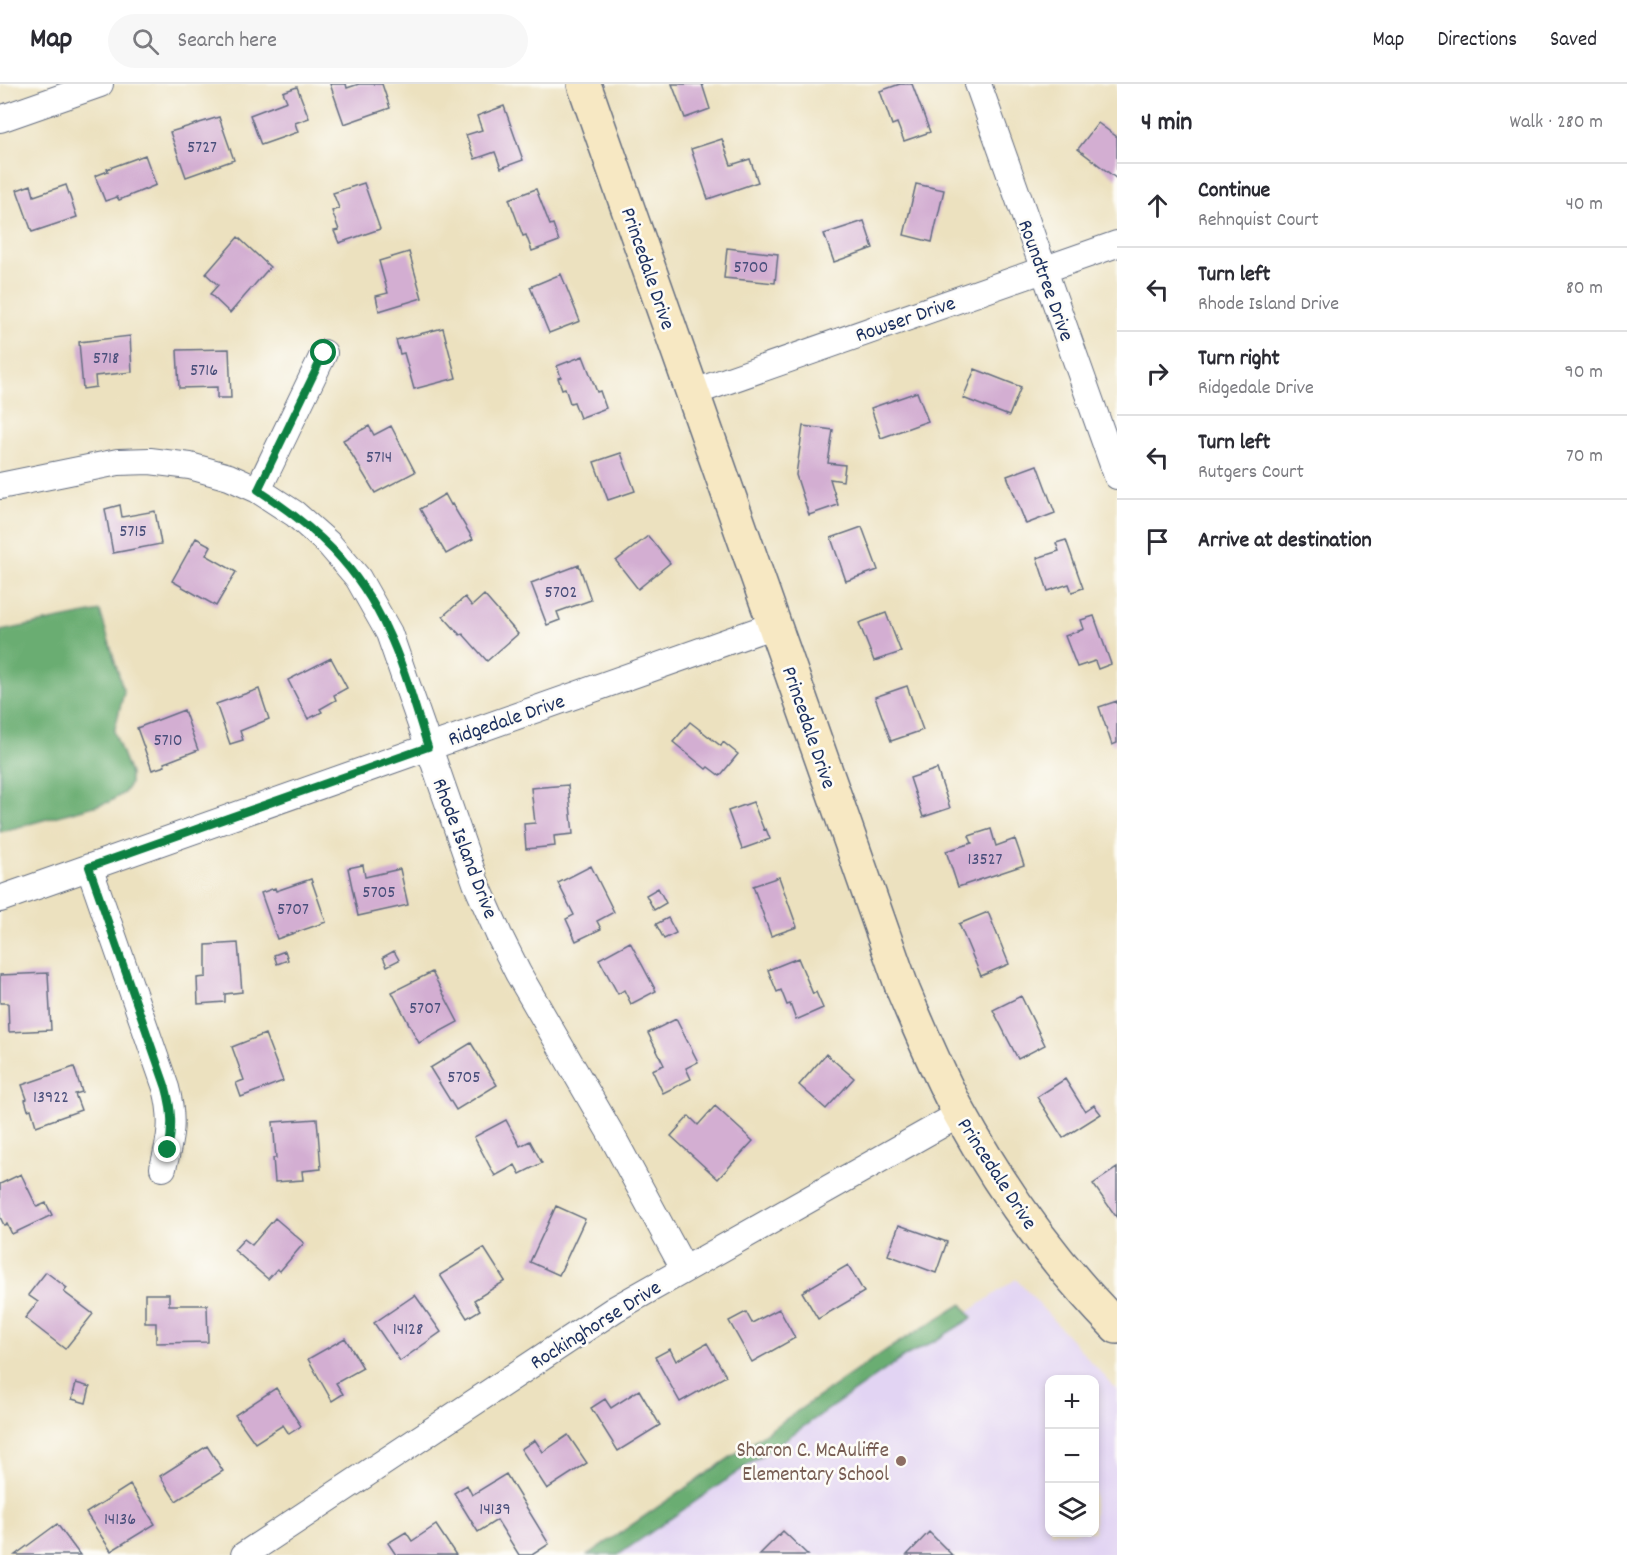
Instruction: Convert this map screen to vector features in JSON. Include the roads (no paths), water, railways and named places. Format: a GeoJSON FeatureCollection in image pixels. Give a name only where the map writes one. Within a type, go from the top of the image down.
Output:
{"type":"FeatureCollection","features":[{"type":"Feature","properties":{"kind":"street"},"geometry":{"type":"LineString","coordinates":[[0,119],[100,84]]}},
{"type":"Feature","properties":{"kind":"street","name":"Princedale Drive"},"geometry":{"type":"LineString","coordinates":[[584,84],[903,990],[934,1062],[960,1114],[1003,1187],[1050,1251],[1090,1300],[1117,1327]]}},
{"type":"Feature","properties":{"kind":"street","name":"Roundtree Drive"},"geometry":{"type":"LineString","coordinates":[[978,84],[1117,476]]}},
{"type":"Feature","properties":{"kind":"street","name":"Rowser Drive"},"geometry":{"type":"LineString","coordinates":[[692,393],[1117,244]]}},
{"type":"Feature","properties":{"kind":"street"},"geometry":{"type":"LineString","coordinates":[[258,490],[324,353]]}},
{"type":"Feature","properties":{"kind":"street","name":"Rhode Island Drive"},"geometry":{"type":"LineString","coordinates":[[0,486],[118,462],[150,461],[190,466],[229,477],[258,490],[295,514],[329,544],[358,578],[389,633],[476,884],[499,935],[684,1269]]}},
{"type":"Feature","properties":{"kind":"street","name":"Ridgedale Drive"},"geometry":{"type":"LineString","coordinates":[[0,899],[774,625]]}},
{"type":"Feature","properties":{"kind":"street"},"geometry":{"type":"LineString","coordinates":[[89,867],[171,1106],[171,1134],[163,1168]]}},
{"type":"Feature","properties":{"kind":"street","name":"Rockinghorse Drive"},"geometry":{"type":"LineString","coordinates":[[244,1555],[615,1309],[960,1114]]}},
{"type":"Feature","properties":{"kind":"place","name":"Sharon C. McAuliffe Elementary School"},"geometry":{"type":"Point","coordinates":[901,1461]}}]}
